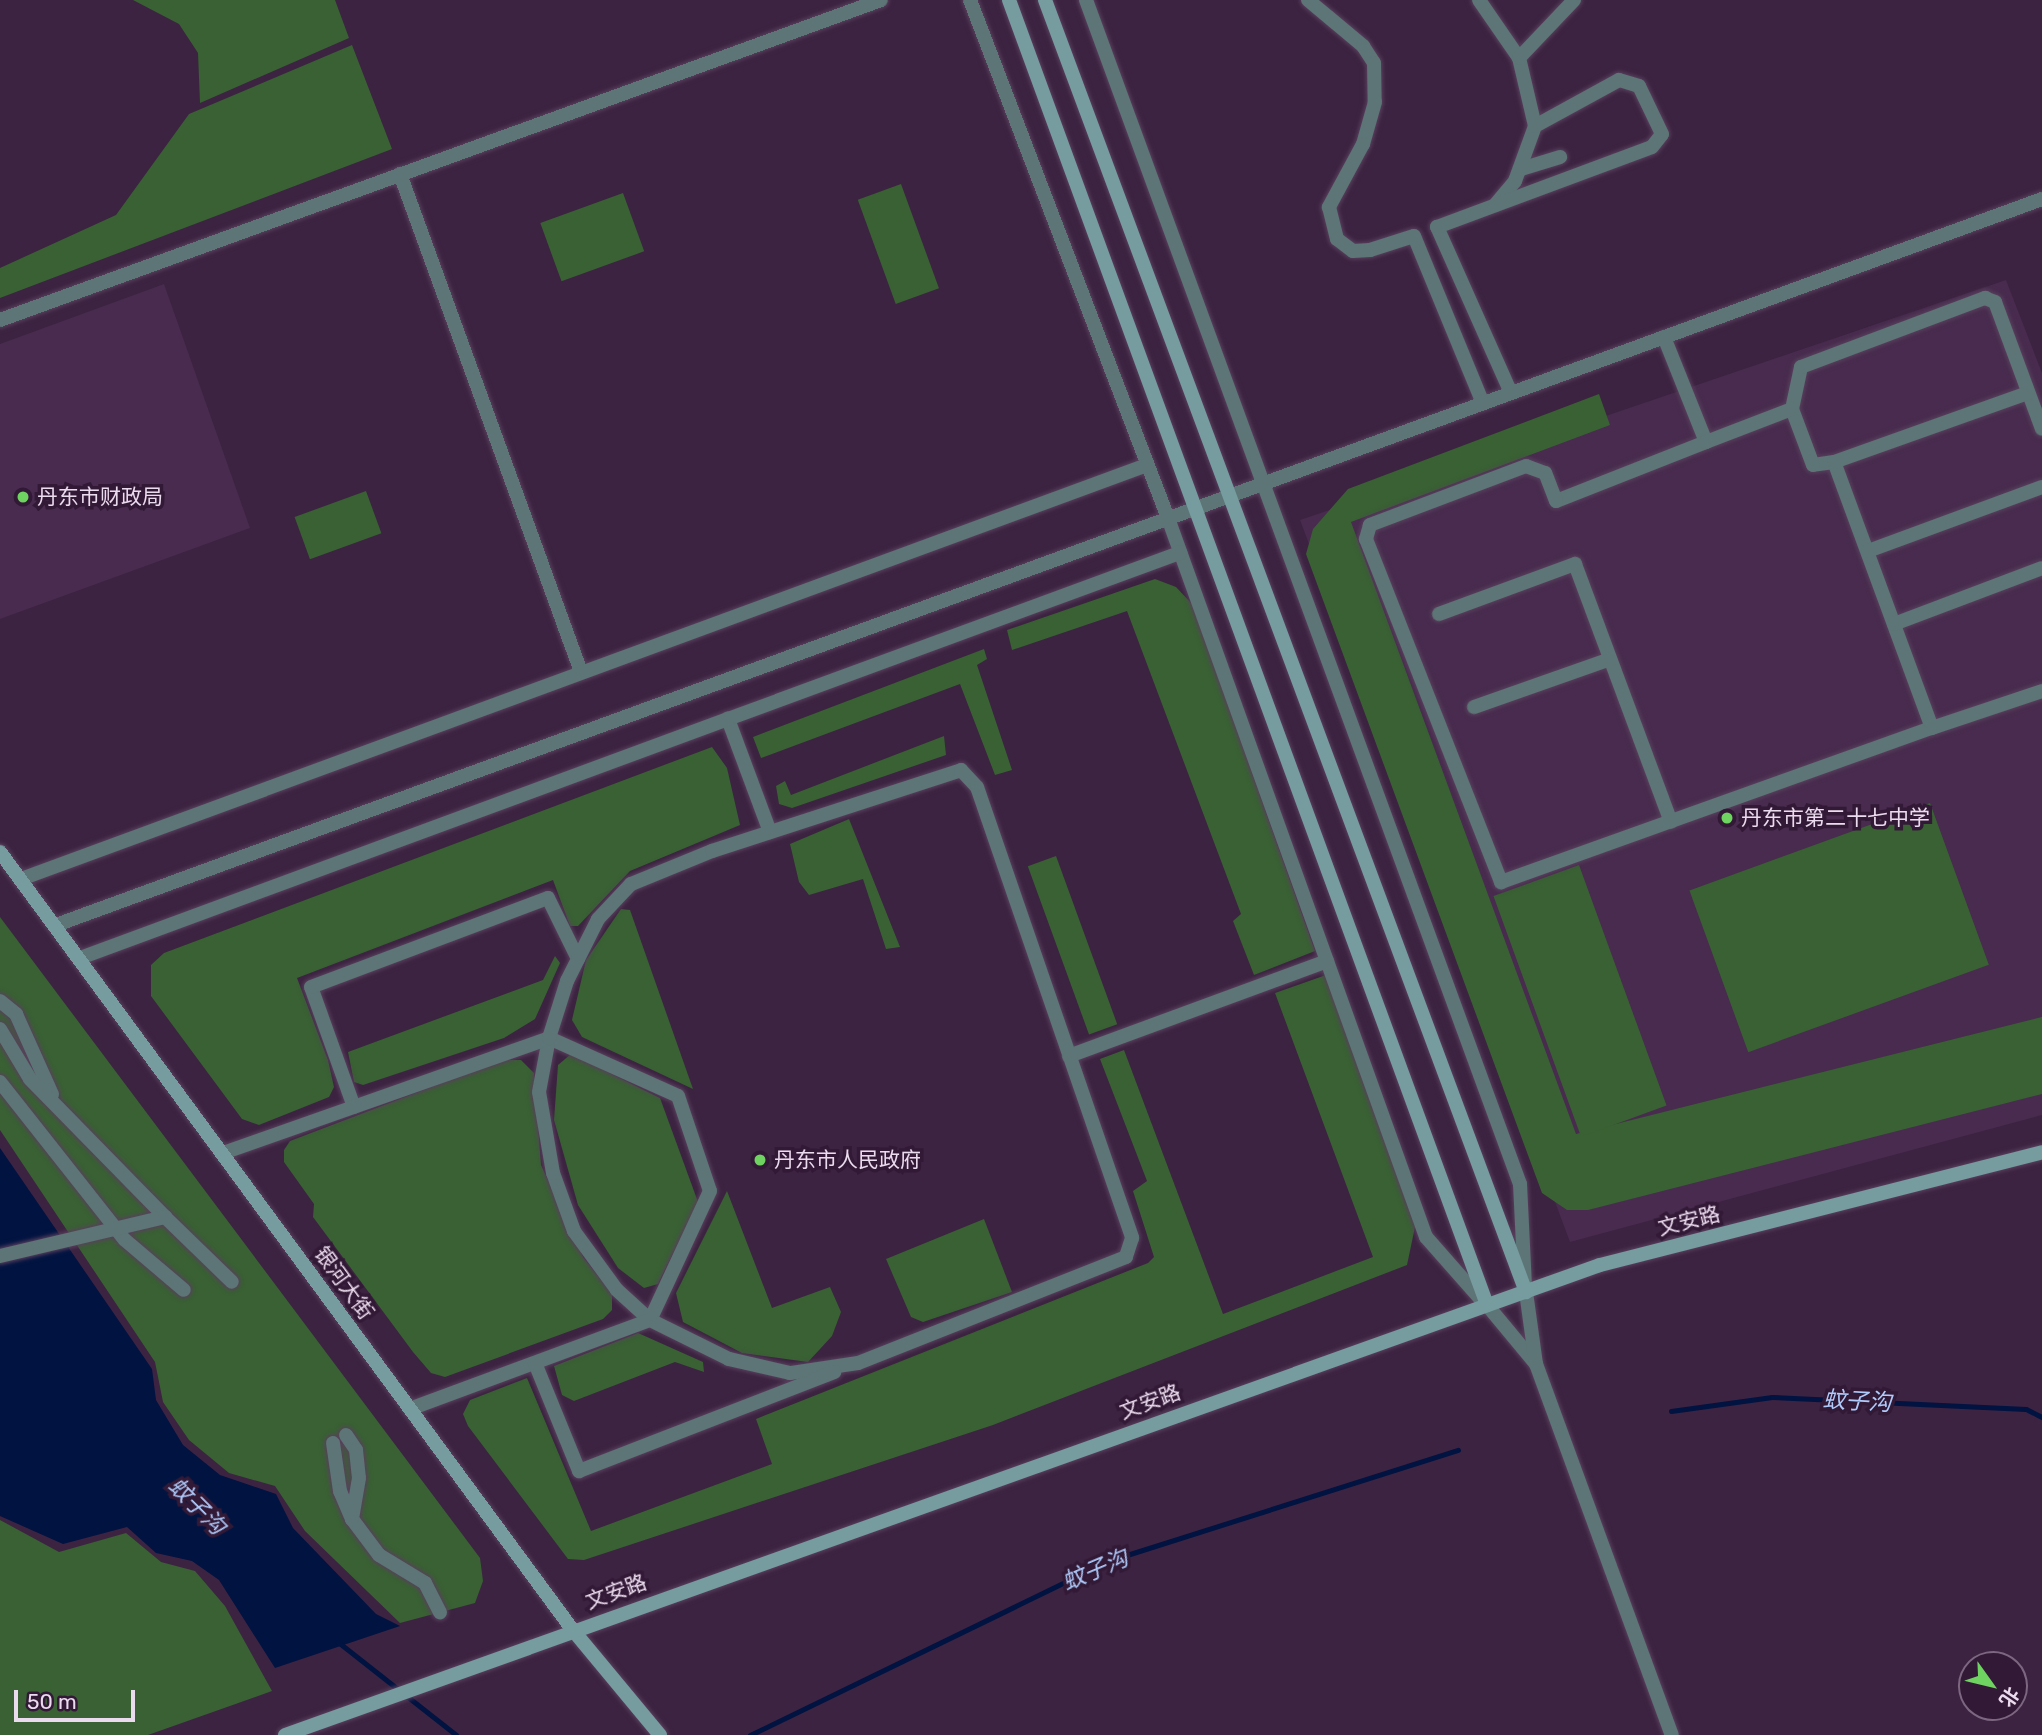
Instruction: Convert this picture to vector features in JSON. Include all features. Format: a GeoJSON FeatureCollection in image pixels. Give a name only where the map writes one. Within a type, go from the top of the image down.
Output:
{"type":"FeatureCollection","features":[{"type":"Feature","properties":{"kind":"main road"},"geometry":{"type":"LineString","coordinates":[[1009,0],[1487,1305]]}},
{"type":"Feature","properties":{"kind":"main road"},"geometry":{"type":"LineString","coordinates":[[1045,0],[1526,1292]]}},
{"type":"Feature","properties":{"kind":"main road","name":"银河大街"},"geometry":{"type":"LineString","coordinates":[[0,852],[572,1629],[660,1735]]}},
{"type":"Feature","properties":{"kind":"main road","name":"文安路"},"geometry":{"type":"LineString","coordinates":[[285,1735],[572,1629],[1600,1265],[2042,1152]]}},
{"type":"Feature","properties":{"kind":"street"},"geometry":{"type":"LineString","coordinates":[[0,320],[881,0]]}},
{"type":"Feature","properties":{"kind":"street"},"geometry":{"type":"LineString","coordinates":[[970,0],[1168,518],[1426,1237],[1536,1364]]}},
{"type":"Feature","properties":{"kind":"street"},"geometry":{"type":"LineString","coordinates":[[1086,0],[1261,484],[1520,1184],[1526,1292],[1536,1364],[1672,1735]]}},
{"type":"Feature","properties":{"kind":"street"},"geometry":{"type":"LineString","coordinates":[[1308,0],[1363,46],[1374,63],[1375,102],[1363,144],[1329,207],[1337,239],[1362,250],[1415,236],[1652,147],[1661,134],[1639,86],[1619,80],[1535,126]]}},
{"type":"Feature","properties":{"kind":"street"},"geometry":{"type":"LineString","coordinates":[[1479,0],[1519,58],[1535,126],[1521,169],[1494,206]]}},
{"type":"Feature","properties":{"kind":"street"},"geometry":{"type":"LineString","coordinates":[[1519,58],[1574,0]]}},
{"type":"Feature","properties":{"kind":"street"},"geometry":{"type":"LineString","coordinates":[[1521,169],[1560,157]]}},
{"type":"Feature","properties":{"kind":"street"},"geometry":{"type":"LineString","coordinates":[[400,174],[580,669]]}},
{"type":"Feature","properties":{"kind":"street"},"geometry":{"type":"LineString","coordinates":[[56,925],[2042,199]]}},
{"type":"Feature","properties":{"kind":"street"},"geometry":{"type":"LineString","coordinates":[[1437,227],[1511,393]]}},
{"type":"Feature","properties":{"kind":"street"},"geometry":{"type":"LineString","coordinates":[[1415,236],[1483,403]]}},
{"type":"Feature","properties":{"kind":"street"},"geometry":{"type":"LineString","coordinates":[[2042,429],[1994,302],[1985,298],[1801,367],[1800,394],[1792,409],[1556,501],[1545,473],[1526,466],[1370,525],[1366,539],[1501,882],[2042,691]]}},
{"type":"Feature","properties":{"kind":"street"},"geometry":{"type":"LineString","coordinates":[[1664,337],[1706,442]]}},
{"type":"Feature","properties":{"kind":"street"},"geometry":{"type":"LineString","coordinates":[[1792,409],[1813,466],[1834,462],[2028,393]]}},
{"type":"Feature","properties":{"kind":"street"},"geometry":{"type":"LineString","coordinates":[[1834,462],[1932,728]]}},
{"type":"Feature","properties":{"kind":"street"},"geometry":{"type":"LineString","coordinates":[[21,878],[580,669],[1147,465]]}},
{"type":"Feature","properties":{"kind":"street"},"geometry":{"type":"LineString","coordinates":[[1868,551],[2042,487]]}},
{"type":"Feature","properties":{"kind":"street"},"geometry":{"type":"LineString","coordinates":[[80,958],[1180,553]]}},
{"type":"Feature","properties":{"kind":"street"},"geometry":{"type":"LineString","coordinates":[[1439,614],[1574,564],[1671,821]]}},
{"type":"Feature","properties":{"kind":"street"},"geometry":{"type":"LineString","coordinates":[[1894,624],[2042,568]]}},
{"type":"Feature","properties":{"kind":"street"},"geometry":{"type":"LineString","coordinates":[[1474,708],[1610,659]]}},
{"type":"Feature","properties":{"kind":"street"},"geometry":{"type":"LineString","coordinates":[[728,719],[770,832]]}},
{"type":"Feature","properties":{"kind":"street"},"geometry":{"type":"LineString","coordinates":[[535,1363],[579,1472],[858,1363],[1126,1257],[1132,1238],[977,787],[961,770],[770,832],[631,884],[598,919],[578,959],[549,1038],[539,1092],[552,1173],[574,1231],[617,1290],[650,1320],[729,1359],[790,1373],[858,1363]]}},
{"type":"Feature","properties":{"kind":"street"},"geometry":{"type":"LineString","coordinates":[[354,1107],[311,986],[548,898],[566,945],[578,959]]}},
{"type":"Feature","properties":{"kind":"street"},"geometry":{"type":"LineString","coordinates":[[1069,1056],[1327,961]]}},
{"type":"Feature","properties":{"kind":"street"},"geometry":{"type":"LineString","coordinates":[[0,1001],[16,1014],[53,1096]]}},
{"type":"Feature","properties":{"kind":"street"},"geometry":{"type":"LineString","coordinates":[[0,1029],[30,1079],[53,1096],[165,1217],[232,1282]]}},
{"type":"Feature","properties":{"kind":"street"},"geometry":{"type":"LineString","coordinates":[[223,1153],[549,1038],[678,1096],[710,1191],[650,1320],[410,1409]]}},
{"type":"Feature","properties":{"kind":"street"},"geometry":{"type":"LineString","coordinates":[[0,1082],[117,1231],[184,1290]]}},
{"type":"Feature","properties":{"kind":"street"},"geometry":{"type":"LineString","coordinates":[[11,1254],[117,1231],[165,1217]]}},
{"type":"Feature","properties":{"kind":"street"},"geometry":{"type":"LineString","coordinates":[[346,1435],[356,1450],[359,1478],[352,1519]]}},
{"type":"Feature","properties":{"kind":"street"},"geometry":{"type":"LineString","coordinates":[[333,1443],[340,1491],[352,1519],[379,1555],[425,1583],[440,1612]]}},
{"type":"Feature","properties":{"kind":"shaded area","name":"丹东市第二十七中学"},"geometry":{"type":"Polygon","coordinates":[[[2006,280],[2042,373],[2042,1115],[1570,1242],[1300,520],[2006,280]]]}},
{"type":"Feature","properties":{"kind":"shaded area"},"geometry":{"type":"Polygon","coordinates":[[[164,284],[250,528],[0,619],[0,344],[164,284]]]}},
{"type":"Feature","properties":{"kind":"green space"},"geometry":{"type":"Polygon","coordinates":[[[133,0],[335,0],[349,38],[200,103],[198,53],[179,24],[133,0]]]}},
{"type":"Feature","properties":{"kind":"green space"},"geometry":{"type":"Polygon","coordinates":[[[352,45],[392,149],[0,298],[0,268],[116,215],[189,114],[352,45]]]}},
{"type":"Feature","properties":{"kind":"green space"},"geometry":{"type":"Polygon","coordinates":[[[901,184],[939,288],[896,304],[858,200],[901,184]]]}},
{"type":"Feature","properties":{"kind":"green space"},"geometry":{"type":"Polygon","coordinates":[[[623,193],[644,251],[562,281],[540,223],[623,193]]]}},
{"type":"Feature","properties":{"kind":"green space"},"geometry":{"type":"Polygon","coordinates":[[[1599,394],[1610,425],[1351,522],[1576,1134],[2042,1017],[2042,1094],[1588,1210],[1567,1210],[1542,1193],[1306,554],[1313,529],[1348,489],[1599,394]]]}},
{"type":"Feature","properties":{"kind":"green space"},"geometry":{"type":"Polygon","coordinates":[[[366,491],[381,533],[310,559],[295,517],[366,491]]]}},
{"type":"Feature","properties":{"kind":"green space"},"geometry":{"type":"Polygon","coordinates":[[[1155,579],[1176,587],[1192,604],[1315,951],[1254,975],[1233,921],[1241,914],[1127,611],[1012,650],[1007,630],[1155,579]]]}},
{"type":"Feature","properties":{"kind":"green space"},"geometry":{"type":"Polygon","coordinates":[[[984,649],[987,659],[977,665],[1012,770],[995,775],[960,684],[761,758],[753,737],[984,649]]]}},
{"type":"Feature","properties":{"kind":"green space"},"geometry":{"type":"Polygon","coordinates":[[[944,736],[946,755],[792,808],[779,804],[776,786],[785,781],[791,795],[944,736]]]}},
{"type":"Feature","properties":{"kind":"green space"},"geometry":{"type":"Polygon","coordinates":[[[712,747],[727,768],[740,825],[630,871],[578,926],[570,926],[553,880],[297,978],[328,1060],[334,1087],[329,1097],[259,1125],[242,1119],[151,996],[151,965],[164,953],[712,747]]]}},
{"type":"Feature","properties":{"kind":"green space"},"geometry":{"type":"Polygon","coordinates":[[[1930,803],[1989,965],[1748,1052],[1689,891],[1930,803]]]}},
{"type":"Feature","properties":{"kind":"green space"},"geometry":{"type":"Polygon","coordinates":[[[849,819],[900,947],[886,949],[863,879],[809,895],[799,882],[790,844],[849,819]]]}},
{"type":"Feature","properties":{"kind":"green space"},"geometry":{"type":"Polygon","coordinates":[[[1056,856],[1117,1024],[1089,1034],[1028,866],[1056,856]]]}},
{"type":"Feature","properties":{"kind":"green space"},"geometry":{"type":"Polygon","coordinates":[[[1579,865],[1667,1106],[1581,1137],[1493,896],[1579,865]]]}},
{"type":"Feature","properties":{"kind":"green space"},"geometry":{"type":"Polygon","coordinates":[[[621,909],[630,910],[693,1089],[582,1037],[572,1020],[586,960],[621,909]]]}},
{"type":"Feature","properties":{"kind":"green space"},"geometry":{"type":"Polygon","coordinates":[[[0,917],[480,1558],[483,1581],[475,1603],[400,1623],[305,1531],[275,1486],[229,1473],[189,1440],[163,1402],[155,1362],[0,1130],[0,917]]]}},
{"type":"Feature","properties":{"kind":"green space"},"geometry":{"type":"Polygon","coordinates":[[[555,956],[560,963],[535,1019],[504,1038],[363,1085],[354,1082],[348,1052],[543,980],[555,956]]]}},
{"type":"Feature","properties":{"kind":"green space"},"geometry":{"type":"Polygon","coordinates":[[[1326,975],[1415,1227],[1407,1265],[993,1425],[584,1560],[568,1559],[468,1426],[463,1414],[470,1400],[527,1378],[591,1531],[772,1464],[756,1419],[1148,1263],[1154,1257],[1133,1191],[1147,1181],[1100,1059],[1124,1050],[1223,1314],[1373,1257],[1275,993],[1326,975]]]}},
{"type":"Feature","properties":{"kind":"green space"},"geometry":{"type":"Polygon","coordinates":[[[571,1054],[660,1098],[698,1202],[658,1284],[644,1288],[618,1268],[578,1205],[554,1120],[558,1065],[571,1054]]]}},
{"type":"Feature","properties":{"kind":"green space"},"geometry":{"type":"Polygon","coordinates":[[[502,1060],[521,1060],[534,1073],[541,1165],[583,1257],[612,1294],[612,1310],[603,1319],[445,1377],[431,1373],[413,1352],[313,1217],[314,1204],[284,1162],[284,1150],[290,1141],[502,1060]]]}},
{"type":"Feature","properties":{"kind":"green space"},"geometry":{"type":"Polygon","coordinates":[[[727,1191],[772,1308],[830,1287],[841,1312],[832,1336],[808,1362],[742,1353],[683,1322],[676,1293],[727,1191]]]}},
{"type":"Feature","properties":{"kind":"green space"},"geometry":{"type":"Polygon","coordinates":[[[984,1219],[1012,1292],[923,1322],[911,1317],[886,1259],[984,1219]]]}},
{"type":"Feature","properties":{"kind":"green space"},"geometry":{"type":"Polygon","coordinates":[[[638,1333],[703,1362],[704,1372],[675,1362],[574,1401],[562,1395],[554,1366],[638,1333]]]}},
{"type":"Feature","properties":{"kind":"green space"},"geometry":{"type":"Polygon","coordinates":[[[0,1520],[59,1552],[126,1533],[161,1562],[195,1571],[225,1606],[272,1691],[148,1735],[0,1735],[0,1520]]]}},
{"type":"Feature","properties":{"kind":"water"},"geometry":{"type":"Polygon","coordinates":[[[0,1148],[152,1369],[156,1400],[183,1445],[220,1475],[276,1494],[293,1528],[376,1614],[400,1626],[275,1668],[219,1580],[192,1561],[156,1553],[127,1527],[63,1544],[0,1516],[0,1148]]]}},
{"type":"Feature","properties":{"kind":"waterway","name":"蚊子沟"},"geometry":{"type":"LineString","coordinates":[[1671,1411],[1772,1397],[2026,1409],[2042,1417]]}},
{"type":"Feature","properties":{"kind":"waterway","name":"蚊子沟"},"geometry":{"type":"LineString","coordinates":[[750,1735],[1111,1560],[1458,1450]]}},
{"type":"Feature","properties":{"kind":"waterway","name":"蚊子沟"},"geometry":{"type":"LineString","coordinates":[[338,1642],[456,1735]]}},
{"type":"Feature","properties":{"kind":"place","name":"丹东市财政局"},"geometry":{"type":"Point","coordinates":[23,497]}},
{"type":"Feature","properties":{"kind":"place","name":"丹东市第二十七中学"},"geometry":{"type":"Point","coordinates":[1727,818]}},
{"type":"Feature","properties":{"kind":"place","name":"丹东市人民政府"},"geometry":{"type":"Point","coordinates":[760,1160]}}]}
